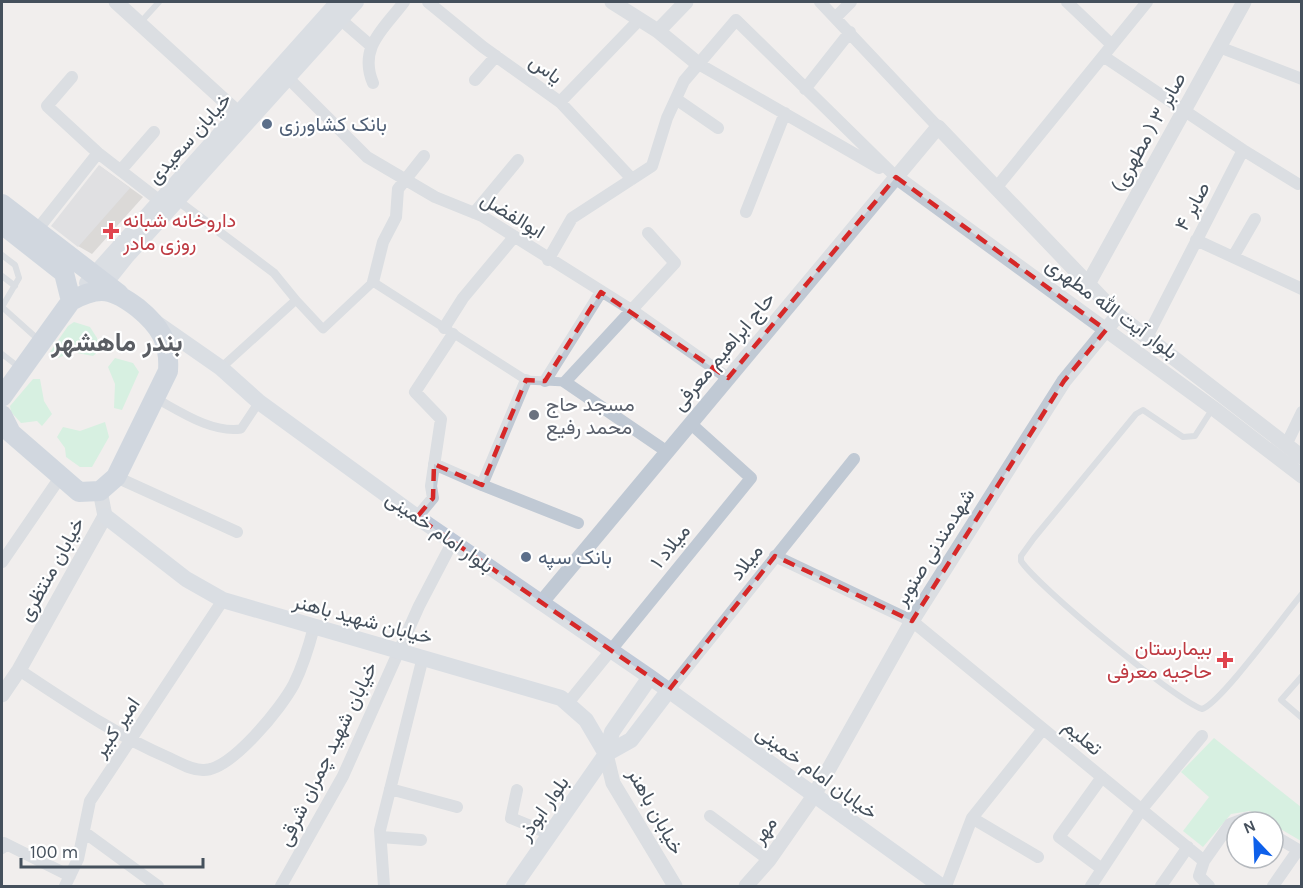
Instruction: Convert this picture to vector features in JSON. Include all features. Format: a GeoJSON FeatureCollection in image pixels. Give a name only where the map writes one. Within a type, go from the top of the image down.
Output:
{"type":"FeatureCollection","features":[{"type":"Feature","properties":{"kind":"main road","name":"خیابان سعیدی"},"geometry":{"type":"LineString","coordinates":[[71,301],[107,283],[169,200],[238,114],[338,2]]}},
{"type":"Feature","properties":{"kind":"main road","name":"خیابان سعیدی"},"geometry":{"type":"LineString","coordinates":[[169,200],[356,2]]}},
{"type":"Feature","properties":{"kind":"main road"},"geometry":{"type":"LineString","coordinates":[[2,204],[155,322],[165,339],[169,355],[168,371],[116,477],[100,491],[79,492],[6,431],[2,415]]}},
{"type":"Feature","properties":{"kind":"main road"},"geometry":{"type":"LineString","coordinates":[[2,224],[64,273],[71,301]]}},
{"type":"Feature","properties":{"kind":"main road"},"geometry":{"type":"LineString","coordinates":[[2,397],[71,301],[107,283]]}},
{"type":"Feature","properties":{"kind":"main road","name":"بلوار امام خمینی"},"geometry":{"type":"LineString","coordinates":[[155,322],[219,366],[259,402],[417,517],[669,690]]}},
{"type":"Feature","properties":{"kind":"main road","name":"خیابان شهید باهنر"},"geometry":{"type":"LineString","coordinates":[[105,516],[186,579],[223,600],[546,692],[568,703],[586,720],[606,754]]}},
{"type":"Feature","properties":{"kind":"main road"},"geometry":{"type":"LineString","coordinates":[[606,754],[612,732],[650,677]]}},
{"type":"Feature","properties":{"kind":"main road"},"geometry":{"type":"LineString","coordinates":[[606,754],[631,740],[669,690]]}},
{"type":"Feature","properties":{"kind":"main road","name":"خیابان امام خمینی"},"geometry":{"type":"LineString","coordinates":[[669,690],[813,797],[941,886]]}},
{"type":"Feature","properties":{"kind":"main road","name":"بلوار ابوذر"},"geometry":{"type":"LineString","coordinates":[[514,886],[606,754]]}},
{"type":"Feature","properties":{"kind":"street"},"geometry":{"type":"LineString","coordinates":[[116,2],[238,114]]}},
{"type":"Feature","properties":{"kind":"street"},"geometry":{"type":"LineString","coordinates":[[373,83],[367,69],[370,45],[404,2]]}},
{"type":"Feature","properties":{"kind":"street","name":"یاس"},"geometry":{"type":"LineString","coordinates":[[428,2],[496,56],[560,102],[632,178]]}},
{"type":"Feature","properties":{"kind":"street"},"geometry":{"type":"LineString","coordinates":[[612,2],[658,31],[697,63],[896,177]]}},
{"type":"Feature","properties":{"kind":"street"},"geometry":{"type":"LineString","coordinates":[[658,31],[686,2]]}},
{"type":"Feature","properties":{"kind":"street"},"geometry":{"type":"LineString","coordinates":[[820,2],[938,127]]}},
{"type":"Feature","properties":{"kind":"street"},"geometry":{"type":"LineString","coordinates":[[836,17],[851,2]]}},
{"type":"Feature","properties":{"kind":"street"},"geometry":{"type":"LineString","coordinates":[[1067,2],[1112,45]]}},
{"type":"Feature","properties":{"kind":"street"},"geometry":{"type":"LineString","coordinates":[[996,188],[1147,2]]}},
{"type":"Feature","properties":{"kind":"street","name":"صابر ۳ ( مطهری)"},"geometry":{"type":"LineString","coordinates":[[1088,284],[1245,2]]}},
{"type":"Feature","properties":{"kind":"street"},"geometry":{"type":"LineString","coordinates":[[340,19],[370,45]]}},
{"type":"Feature","properties":{"kind":"street"},"geometry":{"type":"LineString","coordinates":[[560,102],[640,19]]}},
{"type":"Feature","properties":{"kind":"street"},"geometry":{"type":"LineString","coordinates":[[548,260],[572,218],[652,166],[676,99],[697,63],[736,20],[896,177]]}},
{"type":"Feature","properties":{"kind":"street"},"geometry":{"type":"LineString","coordinates":[[806,88],[850,32]]}},
{"type":"Feature","properties":{"kind":"street"},"geometry":{"type":"LineString","coordinates":[[1219,47],[1302,79]]}},
{"type":"Feature","properties":{"kind":"street"},"geometry":{"type":"LineString","coordinates":[[475,80],[496,56]]}},
{"type":"Feature","properties":{"kind":"street"},"geometry":{"type":"LineString","coordinates":[[1103,56],[1298,184]]}},
{"type":"Feature","properties":{"kind":"street"},"geometry":{"type":"LineString","coordinates":[[72,77],[47,106],[98,153],[121,170],[169,200],[274,273],[323,329],[373,282],[383,242],[396,217],[398,189],[424,156]]}},
{"type":"Feature","properties":{"kind":"street","name":"ابوالفضل"},"geometry":{"type":"LineString","coordinates":[[287,77],[367,157],[435,197],[474,213],[514,237],[633,311],[728,378]]}},
{"type":"Feature","properties":{"kind":"street"},"geometry":{"type":"LineString","coordinates":[[676,99],[718,128]]}},
{"type":"Feature","properties":{"kind":"street"},"geometry":{"type":"LineString","coordinates":[[747,212],[784,113]]}},
{"type":"Feature","properties":{"kind":"street","name":"حاج ابراهیم معرفی"},"geometry":{"type":"LineString","coordinates":[[541,603],[938,127]]}},
{"type":"Feature","properties":{"kind":"street","name":"بلوار آیت الله مطهری"},"geometry":{"type":"LineString","coordinates":[[938,127],[1118,315],[1302,457]]}},
{"type":"Feature","properties":{"kind":"street"},"geometry":{"type":"LineString","coordinates":[[121,170],[153,132]]}},
{"type":"Feature","properties":{"kind":"street","name":"صابر ۴"},"geometry":{"type":"LineString","coordinates":[[1147,337],[1243,150]]}},
{"type":"Feature","properties":{"kind":"street"},"geometry":{"type":"LineString","coordinates":[[37,230],[98,153]]}},
{"type":"Feature","properties":{"kind":"street"},"geometry":{"type":"LineString","coordinates":[[474,213],[518,160]]}},
{"type":"Feature","properties":{"kind":"street","name":"بلوار آیت الله مطهری"},"geometry":{"type":"LineString","coordinates":[[896,177],[1213,408],[1302,476]]}},
{"type":"Feature","properties":{"kind":"street"},"geometry":{"type":"LineString","coordinates":[[1233,257],[1255,219]]}},
{"type":"Feature","properties":{"kind":"street"},"geometry":{"type":"LineString","coordinates":[[565,382],[675,263],[648,232]]}},
{"type":"Feature","properties":{"kind":"street"},"geometry":{"type":"LineString","coordinates":[[417,517],[433,498],[431,486],[441,419],[415,392],[463,298],[514,237]]}},
{"type":"Feature","properties":{"kind":"street"},"geometry":{"type":"LineString","coordinates":[[1196,240],[1302,289]]}},
{"type":"Feature","properties":{"kind":"street"},"geometry":{"type":"LineString","coordinates":[[373,282],[526,380],[565,382],[666,451]]}},
{"type":"Feature","properties":{"kind":"street"},"geometry":{"type":"LineString","coordinates":[[544,381],[601,292]]}},
{"type":"Feature","properties":{"kind":"street"},"geometry":{"type":"LineString","coordinates":[[219,366],[296,300]]}},
{"type":"Feature","properties":{"kind":"street","name":"شهدمندنی صنوبر"},"geometry":{"type":"LineString","coordinates":[[813,797],[912,621],[1064,381],[1118,315]]}},
{"type":"Feature","properties":{"kind":"street"},"geometry":{"type":"LineString","coordinates":[[482,485],[526,380]]}},
{"type":"Feature","properties":{"kind":"street"},"geometry":{"type":"LineString","coordinates":[[155,398],[193,418],[227,431],[241,429],[259,402]]}},
{"type":"Feature","properties":{"kind":"street"},"geometry":{"type":"LineString","coordinates":[[1286,445],[1302,412]]}},
{"type":"Feature","properties":{"kind":"street","name":"میلاد ۱"},"geometry":{"type":"LineString","coordinates":[[568,703],[751,478],[690,423]]}},
{"type":"Feature","properties":{"kind":"street","name":"میلاد"},"geometry":{"type":"LineString","coordinates":[[669,690],[854,459]]}},
{"type":"Feature","properties":{"kind":"street"},"geometry":{"type":"LineString","coordinates":[[434,464],[578,523]]}},
{"type":"Feature","properties":{"kind":"street"},"geometry":{"type":"LineString","coordinates":[[2,562],[61,476]]}},
{"type":"Feature","properties":{"kind":"street"},"geometry":{"type":"LineString","coordinates":[[116,477],[237,532]]}},
{"type":"Feature","properties":{"kind":"street","name":"خیابان منتظری"},"geometry":{"type":"LineString","coordinates":[[2,695],[19,670],[105,516],[100,491]]}},
{"type":"Feature","properties":{"kind":"street","name":"خیابان شهید چمران شرقی"},"geometry":{"type":"LineString","coordinates":[[281,886],[343,776],[399,651],[453,541]]}},
{"type":"Feature","properties":{"kind":"street","name":"تعلیم"},"geometry":{"type":"LineString","coordinates":[[775,556],[912,621],[1204,861]]}},
{"type":"Feature","properties":{"kind":"street","name":"امیر کبیر"},"geometry":{"type":"LineString","coordinates":[[67,881],[78,859],[90,801],[223,600]]}},
{"type":"Feature","properties":{"kind":"street"},"geometry":{"type":"LineString","coordinates":[[19,670],[131,742],[200,770],[207,770],[227,760],[262,727],[285,699],[306,654],[314,627]]}},
{"type":"Feature","properties":{"kind":"street"},"geometry":{"type":"LineString","coordinates":[[384,886],[381,837],[390,789],[423,657]]}},
{"type":"Feature","properties":{"kind":"street"},"geometry":{"type":"LineString","coordinates":[[946,886],[972,818],[1043,729]]}},
{"type":"Feature","properties":{"kind":"street"},"geometry":{"type":"LineString","coordinates":[[1091,886],[1141,810],[1202,736]]}},
{"type":"Feature","properties":{"kind":"street","name":"خیابان باهنر"},"geometry":{"type":"LineString","coordinates":[[606,754],[613,783],[675,886]]}},
{"type":"Feature","properties":{"kind":"street"},"geometry":{"type":"LineString","coordinates":[[1102,777],[1059,837],[1102,869]]}},
{"type":"Feature","properties":{"kind":"street"},"geometry":{"type":"LineString","coordinates":[[390,789],[457,807]]}},
{"type":"Feature","properties":{"kind":"street"},"geometry":{"type":"LineString","coordinates":[[517,790],[511,818],[550,834]]}},
{"type":"Feature","properties":{"kind":"street","name":"مهر"},"geometry":{"type":"LineString","coordinates":[[746,886],[769,860],[813,797]]}},
{"type":"Feature","properties":{"kind":"street"},"geometry":{"type":"LineString","coordinates":[[710,816],[769,860]]}},
{"type":"Feature","properties":{"kind":"street"},"geometry":{"type":"LineString","coordinates":[[972,818],[1038,857]]}},
{"type":"Feature","properties":{"kind":"street"},"geometry":{"type":"LineString","coordinates":[[1209,886],[1199,876],[1204,861],[1225,831]]}},
{"type":"Feature","properties":{"kind":"street"},"geometry":{"type":"LineString","coordinates":[[84,832],[158,886]]}},
{"type":"Feature","properties":{"kind":"street"},"geometry":{"type":"LineString","coordinates":[[381,837],[421,840]]}},
{"type":"Feature","properties":{"kind":"street"},"geometry":{"type":"LineString","coordinates":[[1274,886],[1300,851],[1285,842]]}},
{"type":"Feature","properties":{"kind":"street"},"geometry":{"type":"LineString","coordinates":[[2,848],[4,843],[67,881]]}},
{"type":"Feature","properties":{"kind":"street"},"geometry":{"type":"LineString","coordinates":[[1161,886],[1188,847]]}},
{"type":"Feature","properties":{"kind":"lane"},"geometry":{"type":"LineString","coordinates":[[138,24],[159,2]]}},
{"type":"Feature","properties":{"kind":"lane"},"geometry":{"type":"LineString","coordinates":[[2,255],[15,265],[19,279],[2,307],[40,342]]}},
{"type":"Feature","properties":{"kind":"lane"},"geometry":{"type":"LineString","coordinates":[[2,276],[15,286]]}},
{"type":"Feature","properties":{"kind":"lane"},"geometry":{"type":"LineString","coordinates":[[2,354],[21,368]]}},
{"type":"Feature","properties":{"kind":"lane"},"geometry":{"type":"LineString","coordinates":[[1213,408],[1195,436],[1190,437],[1183,437],[1143,410],[1136,414],[1034,538],[1021,556],[1021,561],[1040,584],[1179,695],[1202,708],[1208,706],[1230,683],[1302,594]]}},
{"type":"Feature","properties":{"kind":"lane"},"geometry":{"type":"LineString","coordinates":[[1302,676],[1281,700],[1302,718]]}},
{"type":"Feature","properties":{"kind":"highlighted area"},"geometry":{"type":"Polygon","coordinates":[[[896,177],[1106,330],[1064,381],[912,621],[775,556],[669,690],[417,517],[433,498],[434,464],[482,485],[526,380],[545,381],[601,292],[728,378],[896,177]]]}},
{"type":"Feature","properties":{"kind":"green space"},"geometry":{"type":"Polygon","coordinates":[[[74,322],[90,327],[97,338],[100,350],[93,356],[72,352],[58,358],[50,352],[68,326],[74,322]]]}},
{"type":"Feature","properties":{"kind":"green space"},"geometry":{"type":"Polygon","coordinates":[[[115,358],[133,363],[139,372],[122,410],[114,408],[115,384],[108,367],[115,358]]]}},
{"type":"Feature","properties":{"kind":"green space"},"geometry":{"type":"Polygon","coordinates":[[[33,379],[40,379],[44,401],[52,414],[42,426],[37,421],[21,423],[11,412],[10,406],[33,379]]]}},
{"type":"Feature","properties":{"kind":"green space"},"geometry":{"type":"Polygon","coordinates":[[[105,422],[109,437],[92,467],[80,467],[66,457],[65,448],[57,437],[63,427],[80,431],[105,422]]]}},
{"type":"Feature","properties":{"kind":"green space"},"geometry":{"type":"Polygon","coordinates":[[[1214,738],[1301,807],[1301,841],[1285,832],[1285,810],[1225,810],[1225,821],[1203,847],[1183,831],[1209,797],[1181,772],[1214,738]]]}},
{"type":"Feature","properties":{"kind":"building"},"geometry":{"type":"Polygon","coordinates":[[[99,165],[130,188],[78,247],[51,226],[99,165]]]}},
{"type":"Feature","properties":{"kind":"place","name":"بانک کشاورزی"},"geometry":{"type":"Point","coordinates":[267,124]}},
{"type":"Feature","properties":{"kind":"place","name":"داروخانه شبانه روزی مادر"},"geometry":{"type":"Point","coordinates":[111,231]}},
{"type":"Feature","properties":{"kind":"place","name":"مسجد حاج محمد رفیع"},"geometry":{"type":"Point","coordinates":[534,415]}},
{"type":"Feature","properties":{"kind":"place","name":"بانک سپه"},"geometry":{"type":"Point","coordinates":[526,557]}},
{"type":"Feature","properties":{"kind":"place","name":"بیمارستان حاجیه معرفی"},"geometry":{"type":"Point","coordinates":[1225,660]}},
{"type":"Feature","properties":{"kind":"district","name":"بندر ماهشهر"},"geometry":{"type":"Point","coordinates":[117,342]}}]}
